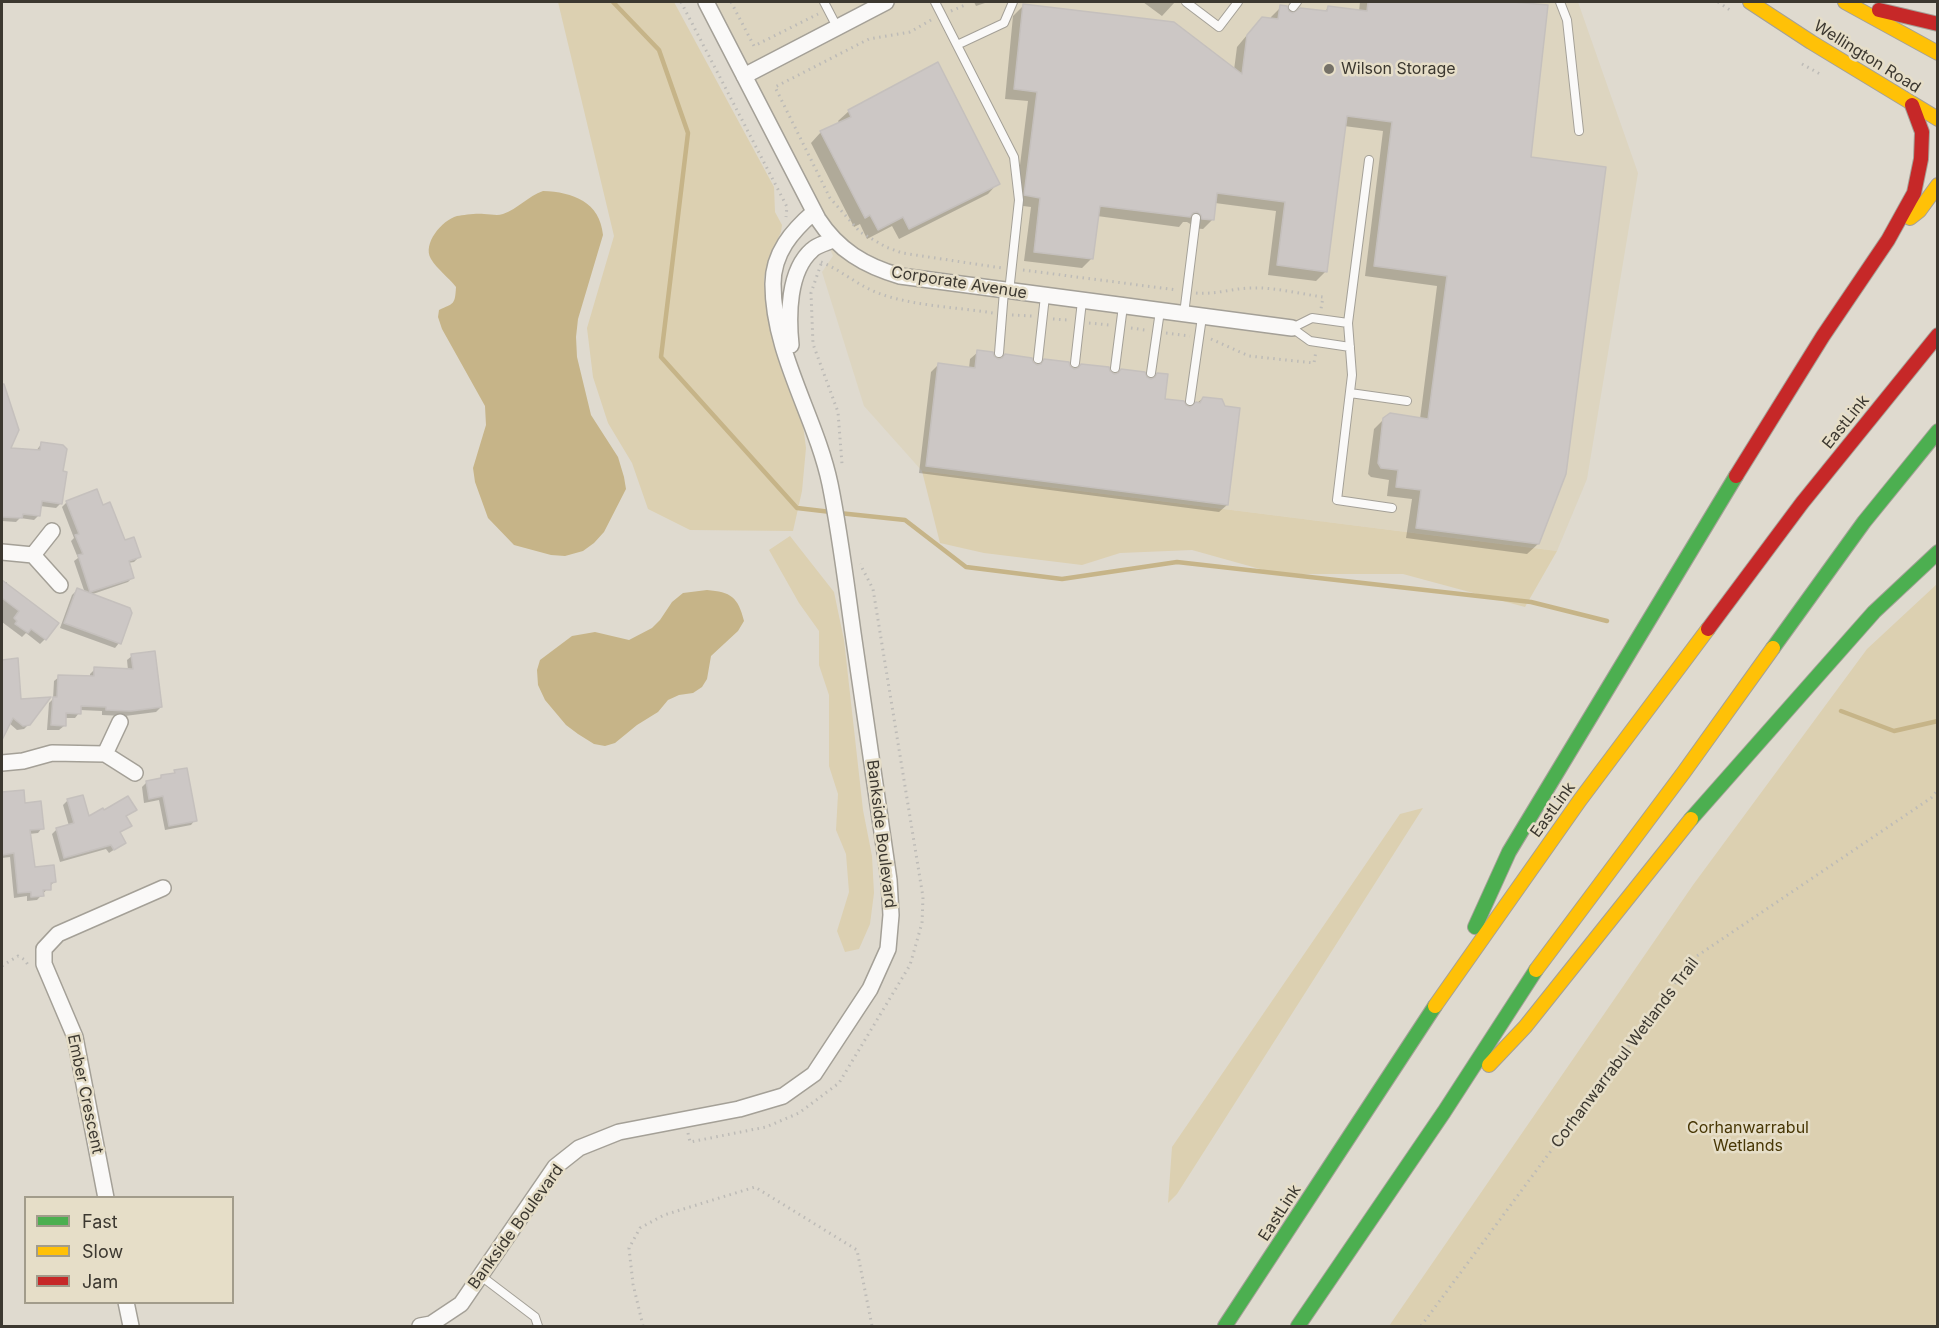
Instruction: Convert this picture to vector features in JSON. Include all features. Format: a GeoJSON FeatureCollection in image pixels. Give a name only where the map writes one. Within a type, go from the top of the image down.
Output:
{"type":"FeatureCollection","features":[{"type":"Feature","properties":{"kind":"highway","name":"Wellington Road"},"geometry":{"type":"LineString","coordinates":[[1750,2],[1912,105],[1938,119]]}},
{"type":"Feature","properties":{"kind":"highway"},"geometry":{"type":"LineString","coordinates":[[1846,2],[1938,24]]}},
{"type":"Feature","properties":{"kind":"highway"},"geometry":{"type":"LineString","coordinates":[[1846,2],[1938,53]]}},
{"type":"Feature","properties":{"kind":"highway"},"geometry":{"type":"LineString","coordinates":[[1450,983],[1509,852],[1756,442],[1823,336],[1888,240],[1914,193],[1921,159],[1922,132],[1912,105]]}},
{"type":"Feature","properties":{"kind":"highway"},"geometry":{"type":"LineString","coordinates":[[1888,240],[1918,211],[1938,185]]}},
{"type":"Feature","properties":{"kind":"highway","name":"EastLink"},"geometry":{"type":"LineString","coordinates":[[1225,1326],[1450,983],[1580,800],[1802,503],[1938,335]]}},
{"type":"Feature","properties":{"kind":"highway"},"geometry":{"type":"LineString","coordinates":[[1298,1326],[1444,1112],[1527,982],[1684,772],[1864,522],[1938,432]]}},
{"type":"Feature","properties":{"kind":"highway"},"geometry":{"type":"LineString","coordinates":[[1444,1112],[1525,1027],[1692,818],[1874,612],[1938,552]]}},
{"type":"Feature","properties":{"kind":"street","name":"Corporate Avenue"},"geometry":{"type":"LineString","coordinates":[[706,2],[814,212],[833,240],[858,260],[891,274],[1292,328]]}},
{"type":"Feature","properties":{"kind":"street"},"geometry":{"type":"LineString","coordinates":[[744,76],[883,2]]}},
{"type":"Feature","properties":{"kind":"street","name":"Bankside Boulevard"},"geometry":{"type":"LineString","coordinates":[[420,1326],[431,1324],[461,1304],[555,1167],[579,1148],[619,1132],[739,1108],[783,1096],[814,1074],[870,989],[888,949],[891,915],[889,880],[849,556],[836,478],[783,347],[776,315],[773,283],[777,257],[791,232],[814,212]]}},
{"type":"Feature","properties":{"kind":"street","name":"Bankside Boulevard"},"geometry":{"type":"LineString","coordinates":[[795,378],[789,322],[793,286],[802,261],[815,247],[833,240]]}},
{"type":"Feature","properties":{"kind":"street"},"geometry":{"type":"LineString","coordinates":[[33,555],[52,531]]}},
{"type":"Feature","properties":{"kind":"street"},"geometry":{"type":"LineString","coordinates":[[2,552],[33,555],[60,585]]}},
{"type":"Feature","properties":{"kind":"street"},"geometry":{"type":"LineString","coordinates":[[105,754],[120,722]]}},
{"type":"Feature","properties":{"kind":"street"},"geometry":{"type":"LineString","coordinates":[[2,763],[23,761],[52,753],[105,754],[135,773]]}},
{"type":"Feature","properties":{"kind":"street"},"geometry":{"type":"LineString","coordinates":[[44,964],[44,949],[58,934],[163,888]]}},
{"type":"Feature","properties":{"kind":"street","name":"Ember Crescent"},"geometry":{"type":"LineString","coordinates":[[44,964],[75,1038],[106,1196]]}},
{"type":"Feature","properties":{"kind":"street"},"geometry":{"type":"LineString","coordinates":[[126,1304],[131,1326]]}},
{"type":"Feature","properties":{"kind":"lane"},"geometry":{"type":"LineString","coordinates":[[935,2],[1014,157],[1018,201],[999,353]]}},
{"type":"Feature","properties":{"kind":"lane"},"geometry":{"type":"LineString","coordinates":[[957,45],[1004,23],[1013,2]]}},
{"type":"Feature","properties":{"kind":"lane"},"geometry":{"type":"LineString","coordinates":[[1186,2],[1219,27],[1238,2]]}},
{"type":"Feature","properties":{"kind":"lane"},"geometry":{"type":"LineString","coordinates":[[1560,2],[1567,20],[1578,131]]}},
{"type":"Feature","properties":{"kind":"lane"},"geometry":{"type":"LineString","coordinates":[[826,5],[837,27]]}},
{"type":"Feature","properties":{"kind":"lane"},"geometry":{"type":"LineString","coordinates":[[1369,160],[1348,323],[1352,375],[1337,500],[1392,508]]}},
{"type":"Feature","properties":{"kind":"lane"},"geometry":{"type":"LineString","coordinates":[[1184,314],[1196,218]]}},
{"type":"Feature","properties":{"kind":"lane"},"geometry":{"type":"LineString","coordinates":[[1038,359],[1045,296]]}},
{"type":"Feature","properties":{"kind":"lane"},"geometry":{"type":"LineString","coordinates":[[1075,363],[1082,301]]}},
{"type":"Feature","properties":{"kind":"lane"},"geometry":{"type":"LineString","coordinates":[[1115,368],[1123,306]]}},
{"type":"Feature","properties":{"kind":"lane"},"geometry":{"type":"LineString","coordinates":[[1151,373],[1160,311]]}},
{"type":"Feature","properties":{"kind":"lane"},"geometry":{"type":"LineString","coordinates":[[1190,401],[1202,317]]}},
{"type":"Feature","properties":{"kind":"lane"},"geometry":{"type":"LineString","coordinates":[[1348,323],[1312,318],[1292,328],[1310,341],[1350,347]]}},
{"type":"Feature","properties":{"kind":"lane"},"geometry":{"type":"LineString","coordinates":[[1350,393],[1407,401]]}},
{"type":"Feature","properties":{"kind":"lane"},"geometry":{"type":"LineString","coordinates":[[481,1276],[535,1317],[538,1326]]}},
{"type":"Feature","properties":{"kind":"path"},"geometry":{"type":"LineString","coordinates":[[681,2],[787,207],[787,215],[783,224]]}},
{"type":"Feature","properties":{"kind":"path"},"geometry":{"type":"LineString","coordinates":[[731,2],[754,46],[826,5]]}},
{"type":"Feature","properties":{"kind":"path"},"geometry":{"type":"LineString","coordinates":[[775,87],[869,39],[910,32],[942,14],[965,5],[964,2]]}},
{"type":"Feature","properties":{"kind":"path"},"geometry":{"type":"LineString","coordinates":[[822,262],[811,293],[813,344],[838,412],[836,478]]}},
{"type":"Feature","properties":{"kind":"path"},"geometry":{"type":"LineString","coordinates":[[684,1118],[690,1142],[766,1127],[800,1113],[839,1083],[910,965],[922,922],[923,897],[873,589],[849,556]]}},
{"type":"Feature","properties":{"kind":"path","name":"Corhanwarrabul Wetlands Trail"},"geometry":{"type":"LineString","coordinates":[[1421,1326],[1694,958],[1931,798],[1938,790]]}},
{"type":"Feature","properties":{"kind":"path"},"geometry":{"type":"LineString","coordinates":[[1931,798],[1938,797]]}},
{"type":"Feature","properties":{"kind":"path"},"geometry":{"type":"LineString","coordinates":[[2,966],[18,957],[25,960],[30,969],[44,964]]}},
{"type":"Feature","properties":{"kind":"path"},"geometry":{"type":"LineString","coordinates":[[643,1326],[633,1284],[629,1248],[640,1228],[664,1215],[755,1187],[856,1250],[872,1326]]}},
{"type":"Feature","properties":{"kind":"shaded area"},"geometry":{"type":"Polygon","coordinates":[[[706,2],[1578,2],[1638,173],[1587,479],[1557,551],[922,471],[864,406],[822,272],[833,256],[818,219],[706,2]]]}},
{"type":"Feature","properties":{"kind":"shaded area"},"geometry":{"type":"Polygon","coordinates":[[[543,191],[565,194],[583,201],[597,214],[601,224],[603,235],[578,319],[577,357],[591,415],[618,457],[626,489],[604,532],[594,543],[583,551],[565,556],[551,555],[514,545],[488,518],[475,482],[473,468],[486,425],[485,406],[442,329],[438,317],[439,310],[453,303],[456,287],[433,263],[429,253],[431,240],[435,233],[451,218],[474,214],[503,214],[543,191]]]}},
{"type":"Feature","properties":{"kind":"shaded area"},"geometry":{"type":"Polygon","coordinates":[[[707,590],[722,592],[732,597],[739,606],[744,621],[738,631],[711,656],[707,679],[702,687],[693,693],[679,695],[668,700],[658,712],[615,743],[605,746],[594,744],[566,725],[545,700],[538,685],[537,670],[540,660],[572,636],[595,632],[629,640],[652,628],[672,602],[683,593],[707,590]]]}},
{"type":"Feature","properties":{"kind":"green space"},"geometry":{"type":"Polygon","coordinates":[[[558,2],[674,2],[774,187],[775,212],[782,225],[768,260],[764,278],[766,302],[791,395],[803,425],[806,448],[802,491],[793,531],[690,530],[648,509],[632,463],[608,423],[593,377],[587,328],[614,236],[558,2]]]}},
{"type":"Feature","properties":{"kind":"green space"},"geometry":{"type":"Polygon","coordinates":[[[922,471],[1557,551],[1525,607],[1403,574],[1278,574],[1192,550],[1120,553],[1082,565],[984,553],[940,543],[922,471]]]}},
{"type":"Feature","properties":{"kind":"green space"},"geometry":{"type":"Polygon","coordinates":[[[790,536],[834,592],[844,640],[863,810],[872,856],[874,893],[870,924],[859,949],[845,952],[837,931],[849,892],[846,854],[836,830],[838,794],[829,766],[829,695],[819,665],[819,631],[799,603],[769,550],[790,536]]]}},
{"type":"Feature","properties":{"kind":"green space","name":"Corhanwarrabul Wetlands"},"geometry":{"type":"Polygon","coordinates":[[[1937,584],[1937,1326],[1389,1326],[1693,885],[1867,649],[1937,584]]]}},
{"type":"Feature","properties":{"kind":"green space"},"geometry":{"type":"Polygon","coordinates":[[[1423,808],[1177,1194],[1168,1203],[1172,1147],[1400,814],[1423,808]]]}},
{"type":"Feature","properties":{"kind":"building"},"geometry":{"type":"Polygon","coordinates":[[[1368,2],[1513,2],[1548,5],[1531,157],[1606,167],[1566,474],[1539,544],[1416,528],[1421,490],[1396,487],[1398,470],[1381,468],[1378,463],[1383,418],[1390,413],[1428,419],[1447,276],[1374,266],[1392,122],[1347,116],[1327,272],[1277,265],[1285,202],[1217,193],[1214,220],[1202,219],[1197,212],[1190,217],[1100,206],[1093,259],[1034,252],[1040,198],[1024,195],[1037,92],[1014,89],[1023,4],[1174,22],[1242,74],[1247,35],[1262,17],[1278,19],[1280,5],[1287,6],[1293,13],[1300,8],[1327,11],[1328,6],[1367,11],[1368,2]]]}},
{"type":"Feature","properties":{"kind":"building"},"geometry":{"type":"Polygon","coordinates":[[[938,62],[1000,184],[909,229],[903,217],[878,230],[870,215],[865,218],[820,131],[851,117],[848,110],[938,62]]]}},
{"type":"Feature","properties":{"kind":"building"},"geometry":{"type":"Polygon","coordinates":[[[977,350],[993,352],[998,359],[1005,354],[1032,358],[1037,365],[1041,364],[1044,359],[1069,362],[1074,369],[1081,364],[1109,367],[1114,374],[1121,369],[1145,372],[1151,379],[1157,373],[1168,374],[1165,399],[1184,401],[1190,407],[1196,402],[1200,403],[1203,397],[1222,399],[1225,406],[1240,408],[1228,505],[926,466],[938,363],[975,368],[977,350]]]}},
{"type":"Feature","properties":{"kind":"building"},"geometry":{"type":"Polygon","coordinates":[[[2,384],[4,384],[19,430],[11,448],[40,450],[41,442],[63,445],[67,449],[63,471],[67,472],[62,504],[42,501],[40,516],[23,514],[22,518],[2,517],[2,384]]]}},
{"type":"Feature","properties":{"kind":"building"},"geometry":{"type":"Polygon","coordinates":[[[97,489],[103,505],[110,502],[125,540],[134,537],[141,557],[129,561],[134,578],[90,592],[78,555],[83,554],[75,535],[79,534],[66,501],[97,489]]]}},
{"type":"Feature","properties":{"kind":"building"},"geometry":{"type":"Polygon","coordinates":[[[2,580],[59,623],[46,640],[31,629],[28,633],[15,624],[17,621],[14,618],[19,611],[2,598],[2,580]]]}},
{"type":"Feature","properties":{"kind":"building"},"geometry":{"type":"Polygon","coordinates":[[[77,588],[130,608],[132,613],[121,644],[64,623],[77,588]]]}},
{"type":"Feature","properties":{"kind":"building"},"geometry":{"type":"Polygon","coordinates":[[[155,651],[162,707],[131,711],[81,706],[81,714],[66,713],[66,726],[51,725],[53,697],[57,697],[58,675],[94,676],[94,667],[133,669],[131,654],[155,651]]]}},
{"type":"Feature","properties":{"kind":"building"},"geometry":{"type":"Polygon","coordinates":[[[18,658],[21,699],[51,697],[30,725],[23,726],[13,718],[2,740],[2,660],[18,658]]]}},
{"type":"Feature","properties":{"kind":"building"},"geometry":{"type":"Polygon","coordinates":[[[187,768],[197,821],[169,826],[163,796],[149,799],[146,781],[175,773],[174,770],[187,768]]]}},
{"type":"Feature","properties":{"kind":"building"},"geometry":{"type":"Polygon","coordinates":[[[24,790],[25,803],[41,801],[44,829],[30,830],[35,867],[54,865],[56,882],[51,883],[51,890],[43,890],[44,896],[31,897],[31,892],[18,893],[14,853],[2,855],[2,792],[24,790]]]}},
{"type":"Feature","properties":{"kind":"building"},"geometry":{"type":"Polygon","coordinates":[[[83,795],[89,816],[128,796],[137,810],[126,816],[132,826],[120,832],[126,843],[114,850],[111,845],[64,858],[56,828],[74,823],[67,799],[83,795]]]}},
{"type":"Feature","properties":{"kind":"waterway"},"geometry":{"type":"LineString","coordinates":[[613,2],[659,50],[688,133],[661,357],[797,508],[831,512]]}},
{"type":"Feature","properties":{"kind":"waterway"},"geometry":{"type":"LineString","coordinates":[[839,513],[905,520],[966,567],[1062,579],[1177,562],[1531,602],[1607,621]]}},
{"type":"Feature","properties":{"kind":"waterway"},"geometry":{"type":"LineString","coordinates":[[1841,711],[1894,731],[1938,721]]}},
{"type":"Feature","properties":{"kind":"traffic: fast"},"geometry":{"type":"LineString","coordinates":[[1773,648],[1864,522],[1938,431]]}},
{"type":"Feature","properties":{"kind":"traffic: fast"},"geometry":{"type":"LineString","coordinates":[[1475,927],[1509,852],[1736,476]]}},
{"type":"Feature","properties":{"kind":"traffic: fast"},"geometry":{"type":"LineString","coordinates":[[1691,819],[1874,612],[1938,552]]}},
{"type":"Feature","properties":{"kind":"traffic: fast"},"geometry":{"type":"LineString","coordinates":[[1298,1326],[1444,1112],[1536,970]]}},
{"type":"Feature","properties":{"kind":"traffic: fast"},"geometry":{"type":"LineString","coordinates":[[1225,1326],[1435,1006]]}},
{"type":"Feature","properties":{"kind":"traffic: slow"},"geometry":{"type":"LineString","coordinates":[[1750,2],[1938,119]]}},
{"type":"Feature","properties":{"kind":"traffic: slow"},"geometry":{"type":"LineString","coordinates":[[1845,2],[1938,53]]}},
{"type":"Feature","properties":{"kind":"traffic: slow"},"geometry":{"type":"LineString","coordinates":[[1910,218],[1919,211],[1938,185]]}},
{"type":"Feature","properties":{"kind":"traffic: slow"},"geometry":{"type":"LineString","coordinates":[[1435,1006],[1580,800],[1708,629]]}},
{"type":"Feature","properties":{"kind":"traffic: slow"},"geometry":{"type":"LineString","coordinates":[[1536,970],[1684,772],[1773,648]]}},
{"type":"Feature","properties":{"kind":"traffic: slow"},"geometry":{"type":"LineString","coordinates":[[1489,1065],[1525,1027],[1691,819]]}},
{"type":"Feature","properties":{"kind":"traffic: jam"},"geometry":{"type":"LineString","coordinates":[[1879,10],[1938,24]]}},
{"type":"Feature","properties":{"kind":"traffic: jam"},"geometry":{"type":"LineString","coordinates":[[1736,476],[1823,336],[1888,240],[1914,193],[1921,159],[1922,132],[1912,105]]}},
{"type":"Feature","properties":{"kind":"traffic: jam"},"geometry":{"type":"LineString","coordinates":[[1708,629],[1802,503],[1938,335]]}},
{"type":"Feature","properties":{"kind":"place","name":"Wilson Storage"},"geometry":{"type":"Point","coordinates":[1329,69]}}]}
